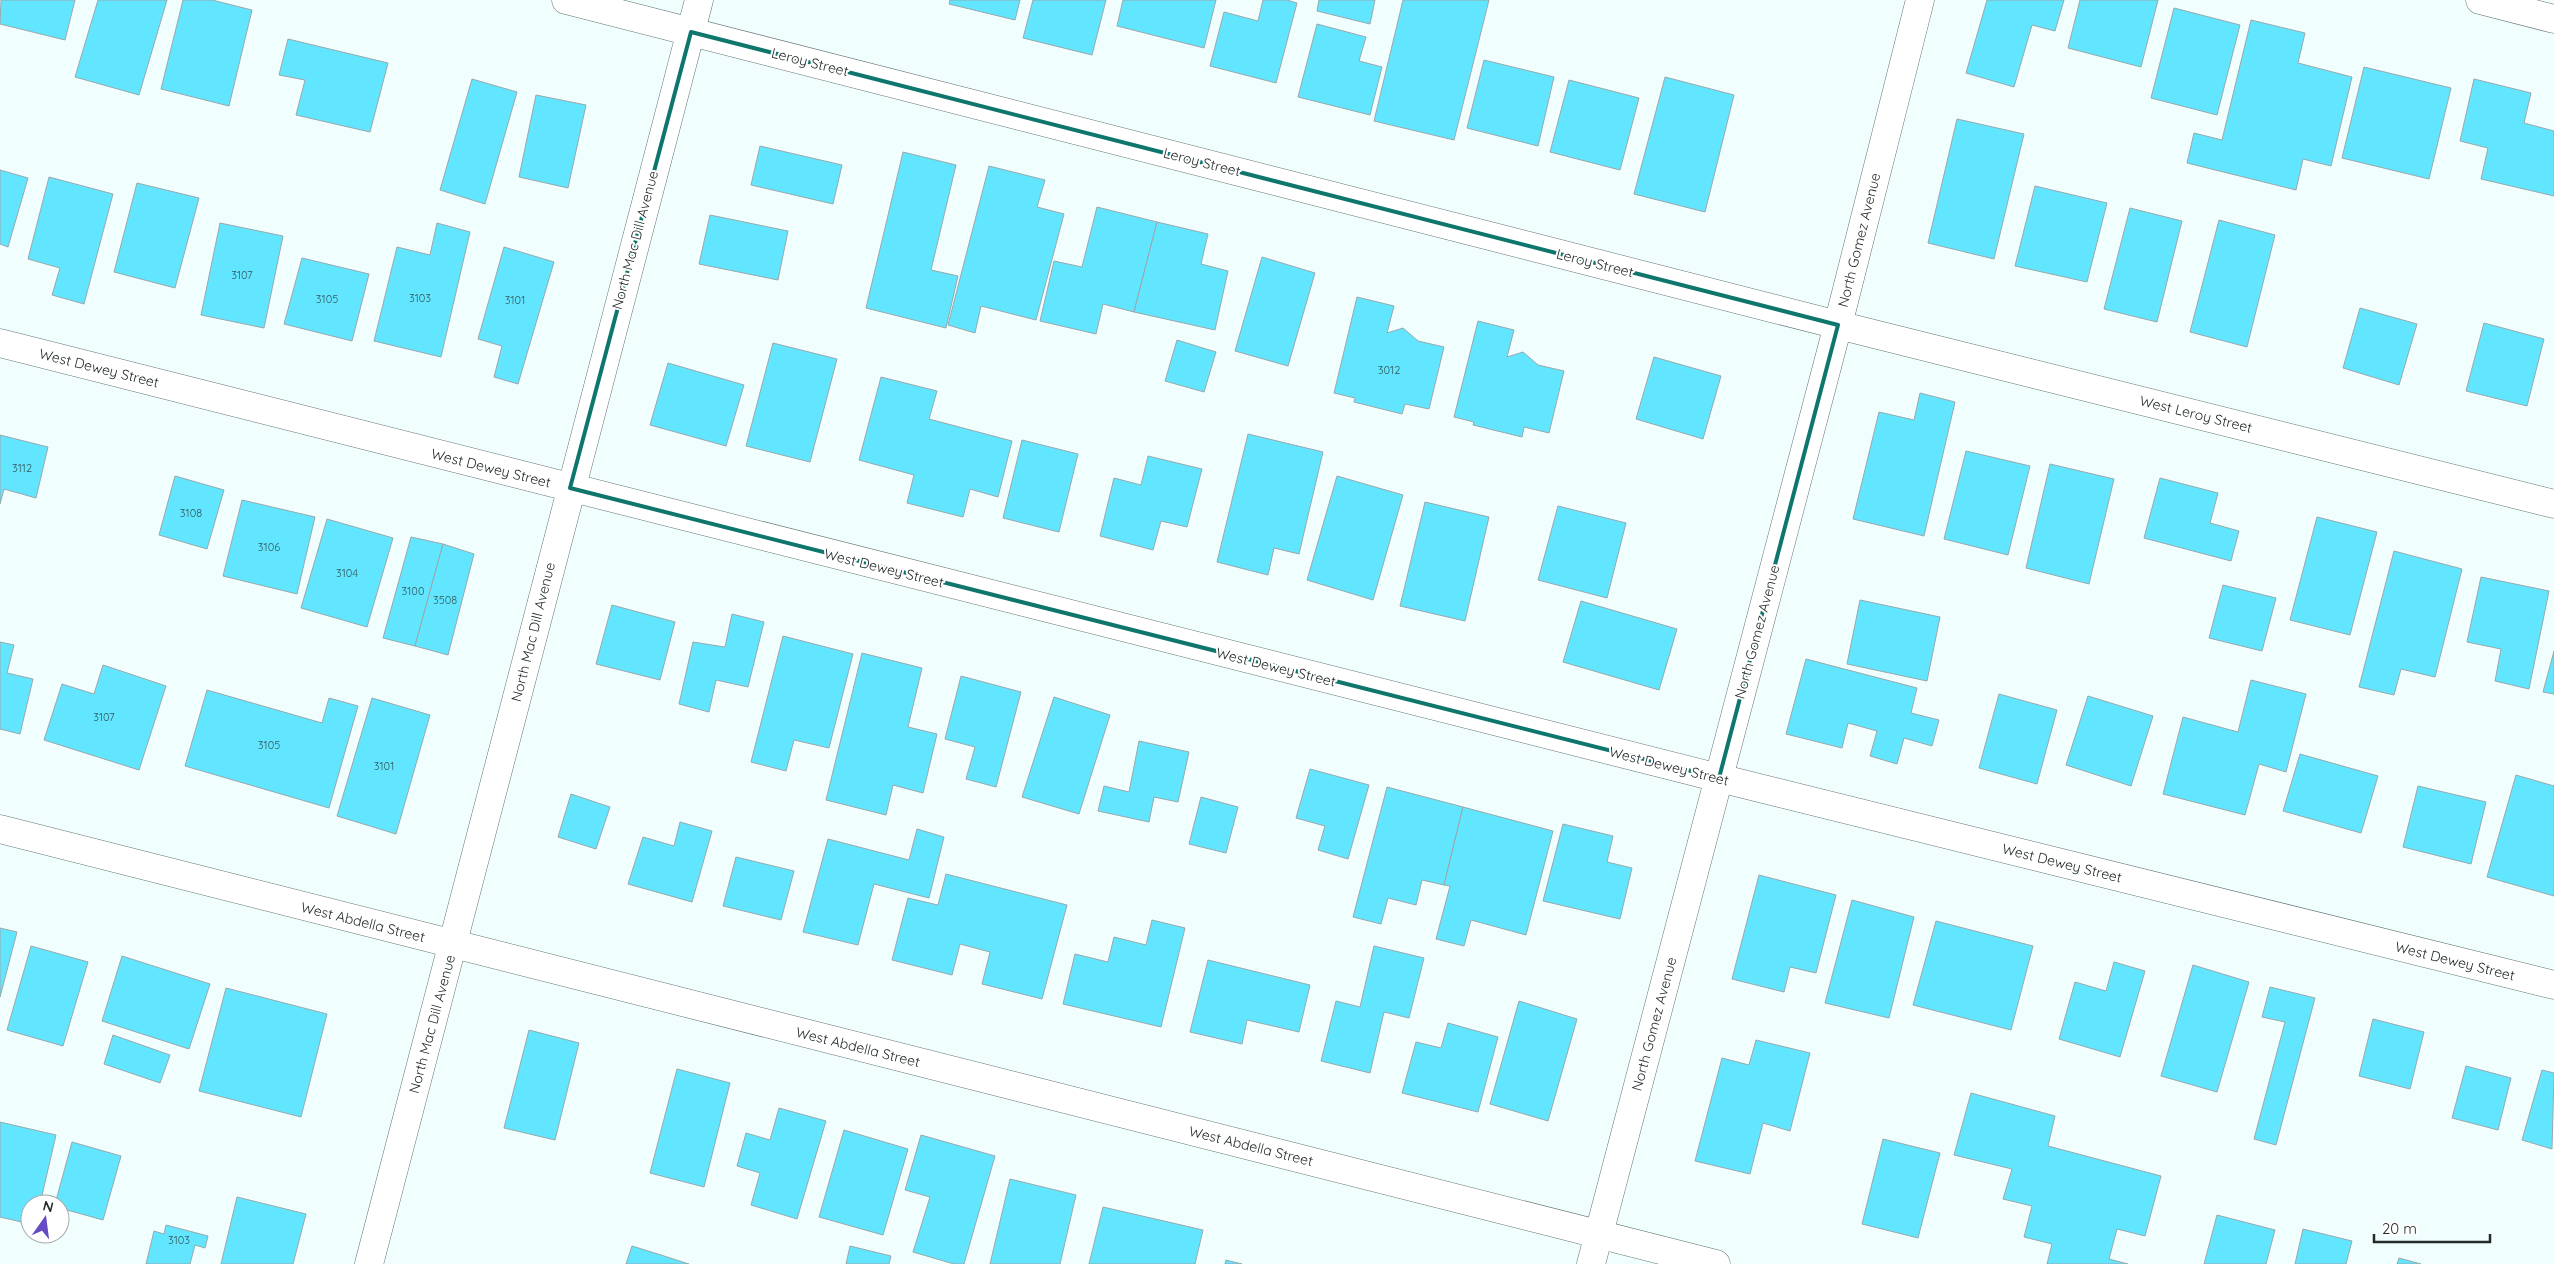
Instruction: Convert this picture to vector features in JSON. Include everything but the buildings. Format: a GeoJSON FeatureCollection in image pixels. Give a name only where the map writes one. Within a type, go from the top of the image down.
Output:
{"type":"FeatureCollection","features":[{"type":"Feature","properties":{"kind":"street","name":"Leroy Street"},"geometry":{"type":"LineString","coordinates":[[566,0],[1838,325]]}},
{"type":"Feature","properties":{"kind":"street","name":"North Mac Dill Avenue"},"geometry":{"type":"LineString","coordinates":[[369,1264],[570,488],[699,0]]}},
{"type":"Feature","properties":{"kind":"street","name":"North Gomez Avenue"},"geometry":{"type":"LineString","coordinates":[[1591,1264],[1838,325],[1920,0]]}},
{"type":"Feature","properties":{"kind":"street"},"geometry":{"type":"LineString","coordinates":[[2480,0],[2554,19]]}},
{"type":"Feature","properties":{"kind":"street","name":"West Leroy Street"},"geometry":{"type":"LineString","coordinates":[[1838,325],[2554,504]]}},
{"type":"Feature","properties":{"kind":"street","name":"West Dewey Street"},"geometry":{"type":"LineString","coordinates":[[0,343],[1719,778],[2554,986]]}},
{"type":"Feature","properties":{"kind":"street","name":"West Abdella Street"},"geometry":{"type":"LineString","coordinates":[[0,830],[1716,1264]]}},
{"type":"Feature","properties":{"kind":"highlighted area"},"geometry":{"type":"Polygon","coordinates":[[[691,32],[1838,325],[1719,778],[570,488],[691,32]]]}}]}
